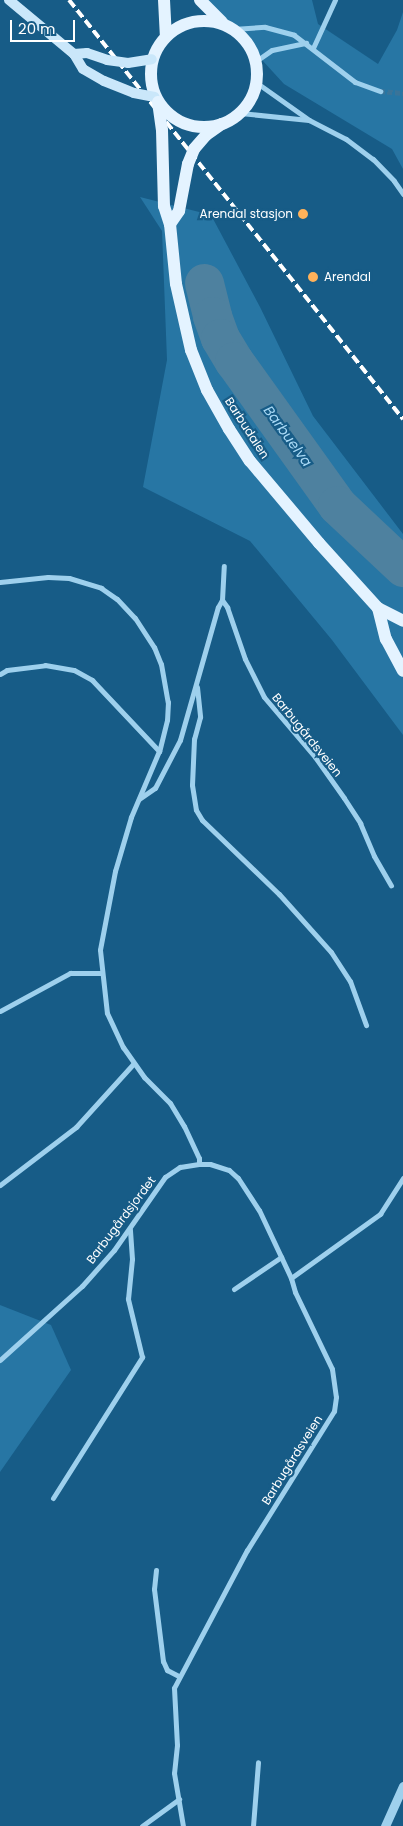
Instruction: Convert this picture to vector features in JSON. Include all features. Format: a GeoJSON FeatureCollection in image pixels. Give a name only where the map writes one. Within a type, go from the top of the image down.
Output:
{"type":"FeatureCollection","features":[{"type":"Feature","properties":{"kind":"main road"},"geometry":{"type":"LineString","coordinates":[[9,0],[74,54],[82,69],[104,81],[134,93],[157,99]]}},
{"type":"Feature","properties":{"kind":"main road"},"geometry":{"type":"LineString","coordinates":[[164,0],[166,36]]}},
{"type":"Feature","properties":{"kind":"main road"},"geometry":{"type":"LineString","coordinates":[[170,224],[178,212],[188,164],[194,150],[206,135],[240,113],[251,99],[257,83],[256,61],[248,43],[200,0]]}},
{"type":"Feature","properties":{"kind":"main road"},"geometry":{"type":"LineString","coordinates":[[222,124],[201,127],[191,126],[172,117],[157,99],[150,72],[152,59],[166,36],[176,28],[193,22],[211,21],[228,26]]}},
{"type":"Feature","properties":{"kind":"main road"},"geometry":{"type":"LineString","coordinates":[[74,54],[86,54],[128,63],[152,59]]}},
{"type":"Feature","properties":{"kind":"main road","name":"Barbudalen"},"geometry":{"type":"LineString","coordinates":[[157,99],[162,130],[164,206],[170,224],[176,284],[191,350],[207,390],[228,429],[250,461],[319,543],[378,608],[403,621]]}},
{"type":"Feature","properties":{"kind":"main road","name":"Barbudalen"},"geometry":{"type":"LineString","coordinates":[[378,608],[386,639],[403,671]]}},
{"type":"Feature","properties":{"kind":"street"},"geometry":{"type":"LineString","coordinates":[[313,48],[336,0]]}},
{"type":"Feature","properties":{"kind":"street"},"geometry":{"type":"LineString","coordinates":[[228,26],[273,28],[294,35],[355,82],[380,91]]}},
{"type":"Feature","properties":{"kind":"street"},"geometry":{"type":"LineString","coordinates":[[256,61],[272,50],[306,43]]}},
{"type":"Feature","properties":{"kind":"street"},"geometry":{"type":"LineString","coordinates":[[257,83],[309,120],[346,139],[373,159],[394,181],[403,194]]}},
{"type":"Feature","properties":{"kind":"street"},"geometry":{"type":"LineString","coordinates":[[240,113],[309,120]]}},
{"type":"Feature","properties":{"kind":"street"},"geometry":{"type":"LineString","coordinates":[[139,799],[155,788],[180,740],[197,687],[218,607],[222,600],[224,566]]}},
{"type":"Feature","properties":{"kind":"street"},"geometry":{"type":"LineString","coordinates":[[0,582],[48,577],[69,578],[101,588],[117,599],[135,618],[154,647],[161,664],[168,702],[159,751],[139,799],[115,871],[100,950],[107,1013],[122,1047],[144,1077],[170,1102],[188,1134],[199,1158],[199,1164]]}},
{"type":"Feature","properties":{"kind":"street","name":"Barbugårdsveien"},"geometry":{"type":"LineString","coordinates":[[222,600],[227,607],[245,659],[264,697],[315,757],[344,798],[360,823],[374,856],[391,885]]}},
{"type":"Feature","properties":{"kind":"street"},"geometry":{"type":"LineString","coordinates":[[0,674],[7,670],[45,665],[74,670],[92,680],[159,751]]}},
{"type":"Feature","properties":{"kind":"street"},"geometry":{"type":"LineString","coordinates":[[197,687],[200,717],[194,739],[192,785],[196,810],[202,820],[279,894],[331,952],[350,981],[366,1025]]}},
{"type":"Feature","properties":{"kind":"street"},"geometry":{"type":"LineString","coordinates":[[0,1011],[70,973],[102,973]]}},
{"type":"Feature","properties":{"kind":"street"},"geometry":{"type":"LineString","coordinates":[[0,1185],[76,1127],[134,1063]]}},
{"type":"Feature","properties":{"kind":"street","name":"Barbugårdsveien"},"geometry":{"type":"LineString","coordinates":[[183,1826],[174,1773],[177,1745],[174,1688],[247,1550],[334,1411],[336,1397],[332,1368],[295,1292],[291,1278],[259,1210],[238,1178],[229,1170],[210,1164],[199,1164]]}},
{"type":"Feature","properties":{"kind":"street","name":"Barbugårdsjordet"},"geometry":{"type":"LineString","coordinates":[[0,1360],[82,1286],[130,1228],[165,1177],[180,1167],[199,1164]]}},
{"type":"Feature","properties":{"kind":"street"},"geometry":{"type":"LineString","coordinates":[[291,1278],[380,1214],[403,1178]]}},
{"type":"Feature","properties":{"kind":"street"},"geometry":{"type":"LineString","coordinates":[[53,1498],[142,1358],[128,1299],[132,1259],[130,1228]]}},
{"type":"Feature","properties":{"kind":"street"},"geometry":{"type":"LineString","coordinates":[[234,1289],[281,1257]]}},
{"type":"Feature","properties":{"kind":"street"},"geometry":{"type":"LineString","coordinates":[[156,1570],[154,1589],[163,1661],[168,1670],[179,1676]]}},
{"type":"Feature","properties":{"kind":"street"},"geometry":{"type":"LineString","coordinates":[[253,1826],[258,1762]]}},
{"type":"Feature","properties":{"kind":"street"},"geometry":{"type":"LineString","coordinates":[[385,1826],[403,1786]]}},
{"type":"Feature","properties":{"kind":"street"},"geometry":{"type":"LineString","coordinates":[[142,1826],[179,1799]]}},
{"type":"Feature","properties":{"kind":"shaded area"},"geometry":{"type":"Polygon","coordinates":[[[207,0],[312,0],[318,24],[378,64],[397,30],[403,12],[403,169],[392,149],[284,84],[207,0]]]}},
{"type":"Feature","properties":{"kind":"shaded area"},"geometry":{"type":"Polygon","coordinates":[[[140,197],[211,215],[260,307],[313,416],[403,534],[403,735],[332,640],[250,541],[143,487],[167,360],[162,231],[140,197]]]}},
{"type":"Feature","properties":{"kind":"shaded area"},"geometry":{"type":"Polygon","coordinates":[[[0,1305],[51,1325],[71,1370],[0,1472],[0,1305]]]}},
{"type":"Feature","properties":{"kind":"waterway","name":"Barbuelva"},"geometry":{"type":"LineString","coordinates":[[204,283],[212,316],[220,338],[234,361],[337,505],[403,567]]}},
{"type":"Feature","properties":{"kind":"tunnel"},"geometry":{"type":"LineString","coordinates":[[380,91],[403,93]]}},
{"type":"Feature","properties":{"kind":"railway"},"geometry":{"type":"LineString","coordinates":[[69,0],[403,419]]}},
{"type":"Feature","properties":{"kind":"place","name":"Arendal stasjon"},"geometry":{"type":"Point","coordinates":[303,214]}},
{"type":"Feature","properties":{"kind":"place","name":"Arendal"},"geometry":{"type":"Point","coordinates":[313,277]}}]}
